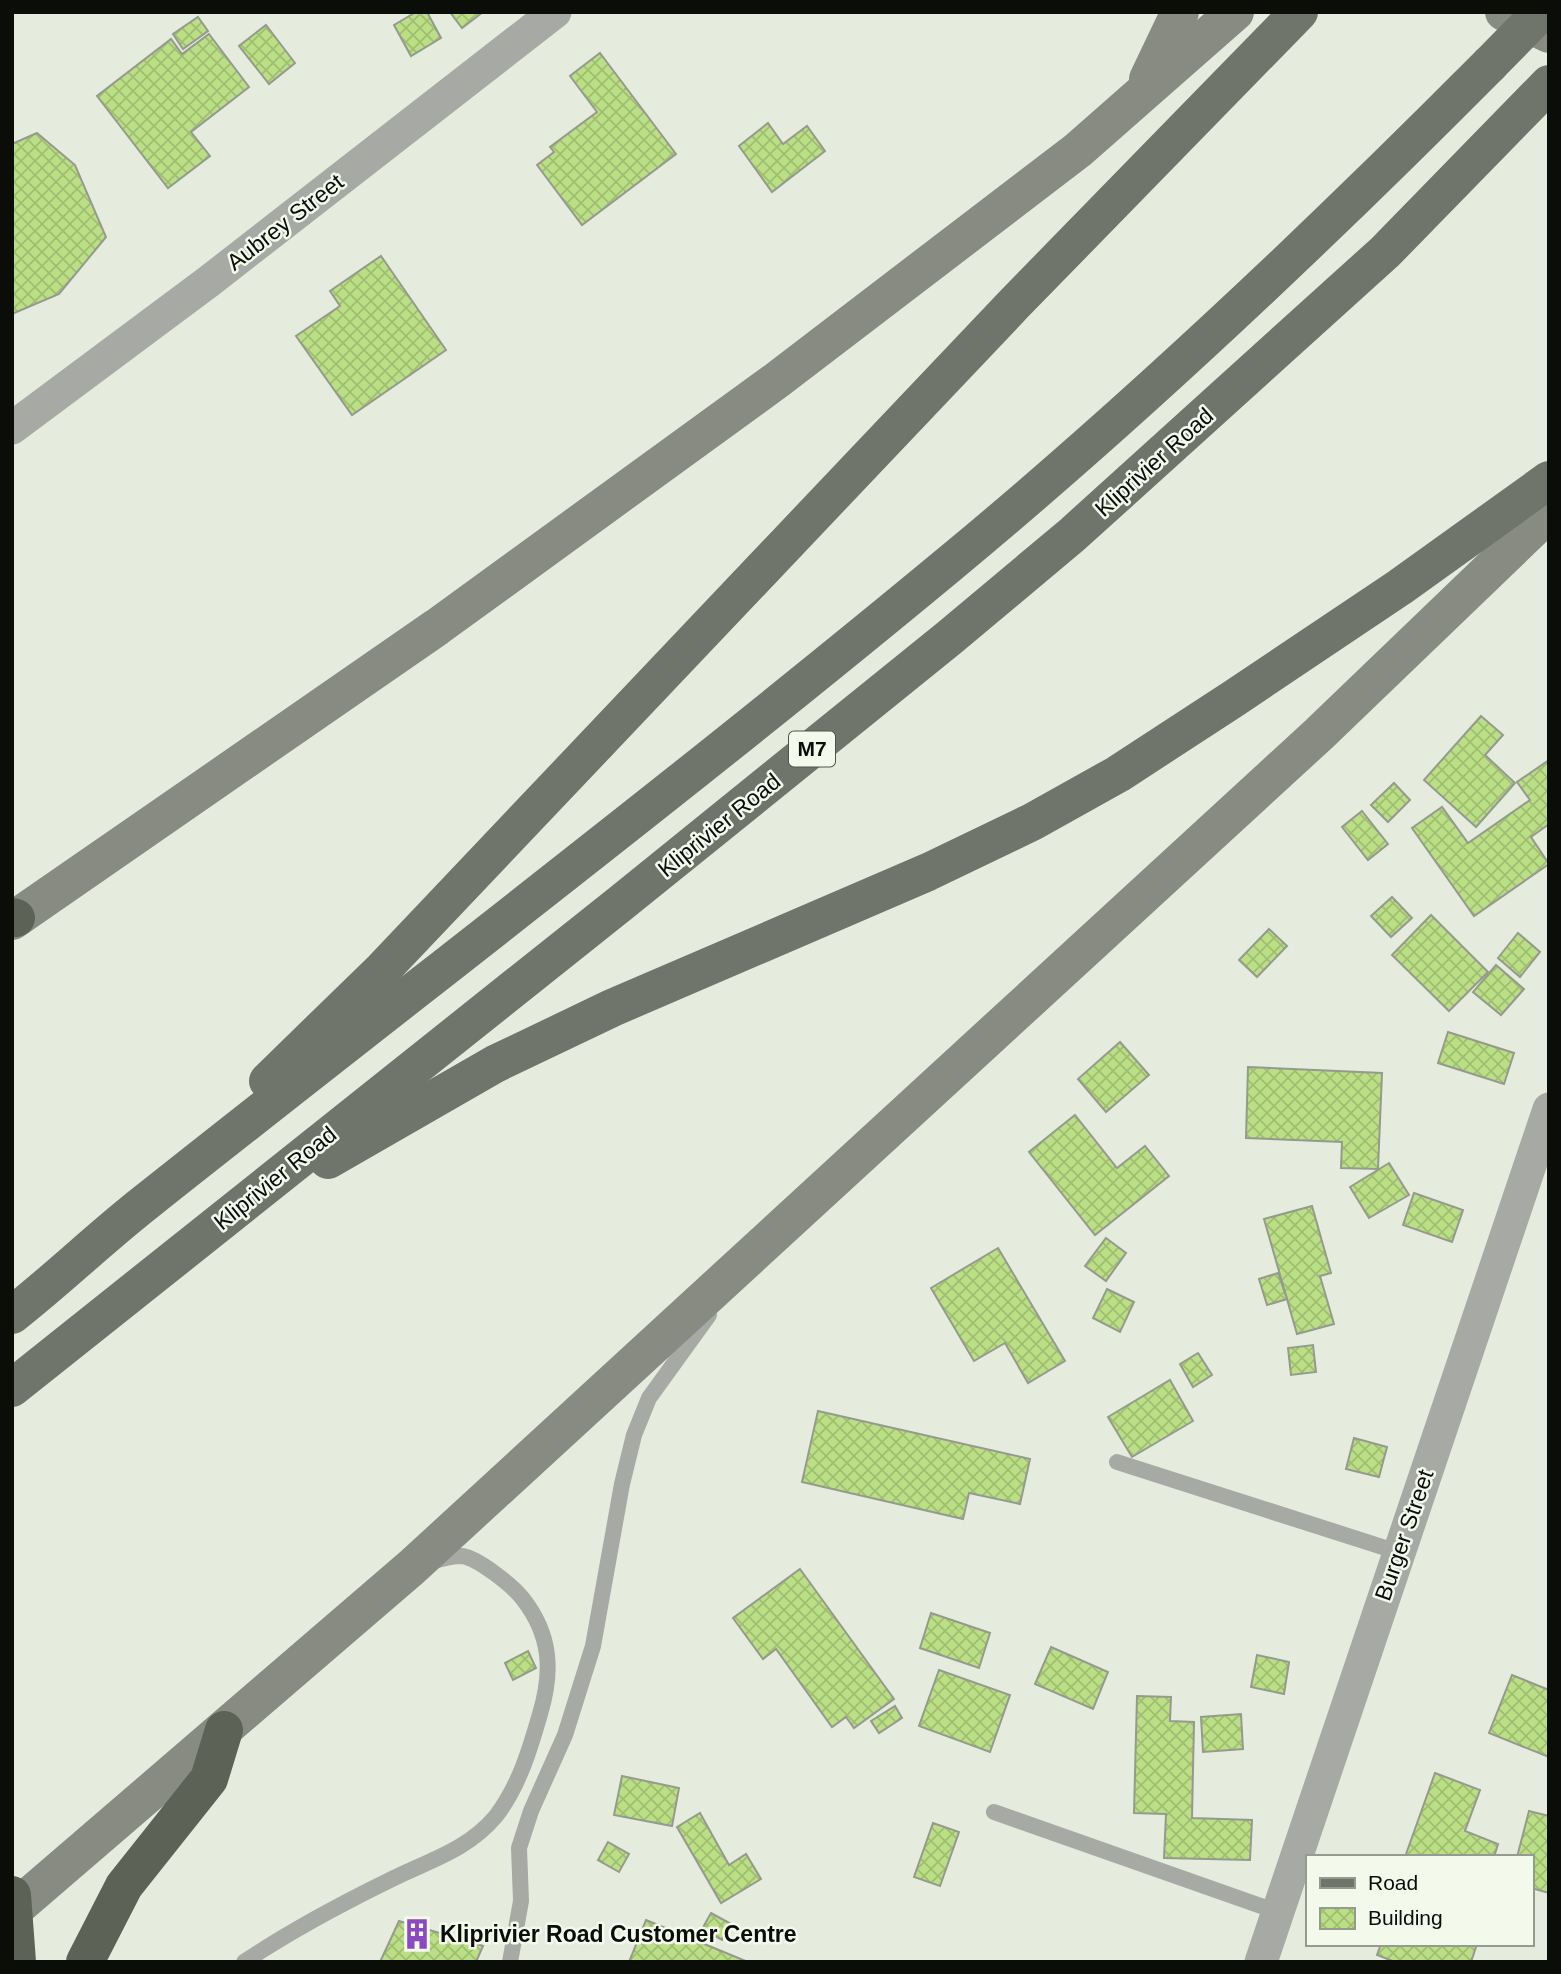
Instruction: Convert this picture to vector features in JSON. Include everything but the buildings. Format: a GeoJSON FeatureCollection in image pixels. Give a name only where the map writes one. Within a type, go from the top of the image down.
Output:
{"type":"FeatureCollection","features":[{"type":"Feature","properties":{"kind":"highway"},"geometry":{"type":"LineString","coordinates":[[85,1962],[124,1886],[209,1779],[224,1730]]}},
{"type":"Feature","properties":{"kind":"highway"},"geometry":{"type":"LineString","coordinates":[[13,1905],[17,1962]]}},
{"type":"Feature","properties":{"kind":"main road"},"geometry":{"type":"LineString","coordinates":[[1141,94],[1180,12]]}},
{"type":"Feature","properties":{"kind":"main road"},"geometry":{"type":"LineString","coordinates":[[14,919],[595,515],[927,267],[1077,150],[1235,12]]}},
{"type":"Feature","properties":{"kind":"main road"},"geometry":{"type":"LineString","coordinates":[[142,1205],[411,941],[1005,313],[1299,12]]}},
{"type":"Feature","properties":{"kind":"main road"},"geometry":{"type":"LineString","coordinates":[[1503,12],[1546,26]]}},
{"type":"Feature","properties":{"kind":"main road","name":"M7"},"geometry":{"type":"LineString","coordinates":[[16,1312],[142,1205],[522,910],[950,564],[1179,363],[1310,243],[1490,64],[1546,26]]}},
{"type":"Feature","properties":{"kind":"main road","name":"Kliprivier Road"},"geometry":{"type":"LineString","coordinates":[[12,1388],[907,673],[1072,535],[1385,252],[1544,89]]}},
{"type":"Feature","properties":{"kind":"main road"},"geometry":{"type":"LineString","coordinates":[[229,1216],[495,1063],[612,1008],[928,872],[1054,810],[1118,774],[1233,699],[1400,587],[1549,480]]}},
{"type":"Feature","properties":{"kind":"main road"},"geometry":{"type":"LineString","coordinates":[[13,1905],[224,1730],[412,1567],[1319,734],[1549,513]]}},
{"type":"Feature","properties":{"kind":"street","name":"Aubrey Street"},"geometry":{"type":"LineString","coordinates":[[12,428],[208,282],[555,12]]}},
{"type":"Feature","properties":{"kind":"street","name":"Burger Street"},"geometry":{"type":"LineString","coordinates":[[1261,1962],[1549,1110]]}},
{"type":"Feature","properties":{"kind":"lane"},"geometry":{"type":"LineString","coordinates":[[510,1962],[521,1901],[519,1848],[531,1811],[565,1735],[593,1646],[622,1484],[634,1435],[649,1398],[755,1251]]}},
{"type":"Feature","properties":{"kind":"lane"},"geometry":{"type":"LineString","coordinates":[[1117,1462],[1398,1552]]}},
{"type":"Feature","properties":{"kind":"lane"},"geometry":{"type":"LineString","coordinates":[[244,1962],[389,1880],[426,1866],[467,1844],[496,1816],[517,1783],[548,1689],[549,1657],[542,1630],[522,1598],[495,1574],[464,1556],[412,1567]]}},
{"type":"Feature","properties":{"kind":"lane"},"geometry":{"type":"LineString","coordinates":[[994,1812],[1278,1912]]}},
{"type":"Feature","properties":{"kind":"place","name":"Kliprivier Road Customer Centre"},"geometry":{"type":"Point","coordinates":[417,1934]}}]}
